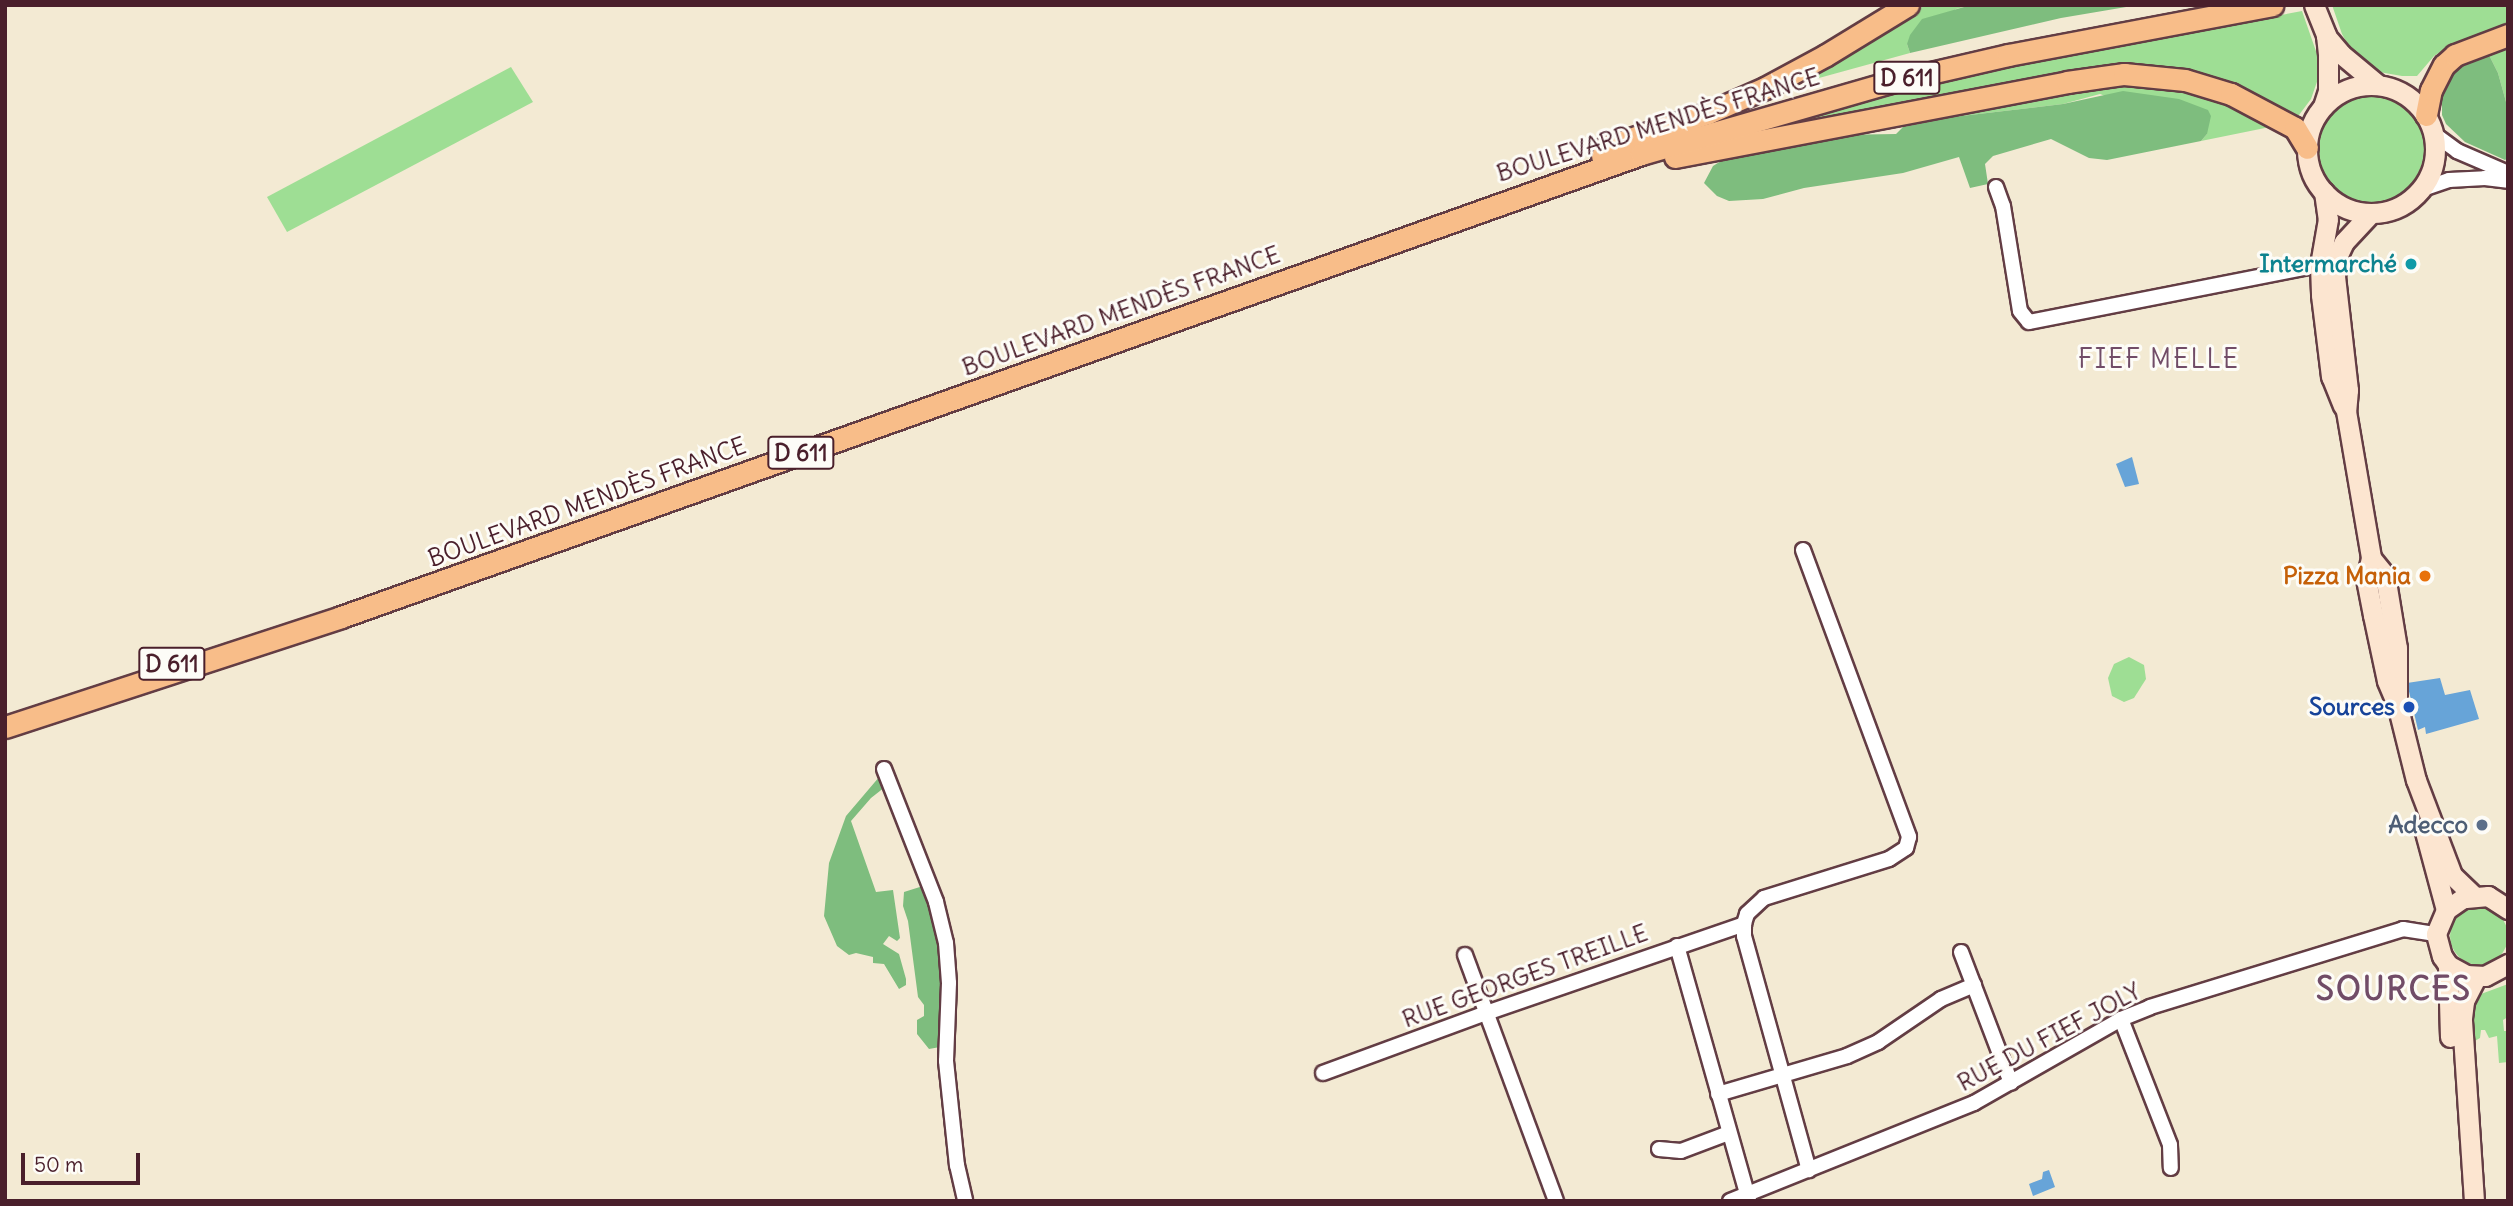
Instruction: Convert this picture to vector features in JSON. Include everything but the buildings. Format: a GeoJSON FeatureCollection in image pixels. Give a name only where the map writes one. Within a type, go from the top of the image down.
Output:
{"type":"FeatureCollection","features":[{"type":"Feature","properties":{"kind":"main road"},"geometry":{"type":"LineString","coordinates":[[1602,156],[1606,147],[1708,113],[1774,83],[1908,5]]}},
{"type":"Feature","properties":{"kind":"main road","name":"BOULEVARD MENDÈS FRANCE"},"geometry":{"type":"LineString","coordinates":[[5,717],[191,657],[425,576],[1602,156],[1715,120],[1884,73],[2211,5]]}},
{"type":"Feature","properties":{"kind":"main road","name":"BOULEVARD MENDÈS FRANCE"},"geometry":{"type":"LineString","coordinates":[[5,727],[341,617],[1551,184],[1699,135],[1887,83],[2021,52],[2272,5]]}},
{"type":"Feature","properties":{"kind":"main road"},"geometry":{"type":"LineString","coordinates":[[2314,5],[2326,35],[2341,54],[2377,84],[2404,93],[2430,125]]}},
{"type":"Feature","properties":{"kind":"main road"},"geometry":{"type":"LineString","coordinates":[[2326,35],[2329,73],[2323,106],[2311,126],[2307,148],[2311,172],[2324,192],[2344,207],[2371,213],[2397,208],[2420,190],[2434,164],[2430,125],[2431,90],[2444,65],[2455,55],[2508,35]]}},
{"type":"Feature","properties":{"kind":"main road"},"geometry":{"type":"LineString","coordinates":[[1551,184],[1577,185],[1713,147],[2124,74],[2185,80],[2231,94],[2295,128],[2307,148]]}},
{"type":"Feature","properties":{"kind":"main road"},"geometry":{"type":"LineString","coordinates":[[2323,106],[2346,90],[2377,84]]}},
{"type":"Feature","properties":{"kind":"main road"},"geometry":{"type":"LineString","coordinates":[[2324,192],[2328,219],[2320,265],[2331,376],[2346,411],[2371,558],[2385,575],[2397,648],[2397,704],[2416,780],[2423,827],[2446,910]]}},
{"type":"Feature","properties":{"kind":"main road"},"geometry":{"type":"LineString","coordinates":[[2346,411],[2348,390],[2340,343],[2335,265],[2344,242],[2371,213]]}},
{"type":"Feature","properties":{"kind":"main road"},"geometry":{"type":"LineString","coordinates":[[2416,780],[2452,875],[2473,895]]}},
{"type":"Feature","properties":{"kind":"main road"},"geometry":{"type":"LineString","coordinates":[[2467,1119],[2457,1090],[2453,1064],[2448,965],[2438,946],[2436,934],[2446,910],[2454,903],[2473,895],[2488,896],[2508,909]]}},
{"type":"Feature","properties":{"kind":"main road"},"geometry":{"type":"LineString","coordinates":[[2448,965],[2456,971],[2476,977],[2506,968]]}},
{"type":"Feature","properties":{"kind":"main road"},"geometry":{"type":"LineString","coordinates":[[2474,1201],[2462,1009],[2476,977]]}},
{"type":"Feature","properties":{"kind":"street"},"geometry":{"type":"LineString","coordinates":[[2430,125],[2457,152],[2508,173]]}},
{"type":"Feature","properties":{"kind":"street"},"geometry":{"type":"LineString","coordinates":[[2420,190],[2449,180],[2485,178],[2508,181]]}},
{"type":"Feature","properties":{"kind":"street"},"geometry":{"type":"LineString","coordinates":[[1996,187],[2003,206],[2020,311],[2029,322],[2320,265]]}},
{"type":"Feature","properties":{"kind":"street"},"geometry":{"type":"LineString","coordinates":[[1803,550],[1909,837],[1906,848],[1889,859],[1764,898],[1747,914],[1744,936],[1809,1170]]}},
{"type":"Feature","properties":{"kind":"street"},"geometry":{"type":"LineString","coordinates":[[884,769],[936,902],[946,943],[949,982],[946,1061],[957,1166],[965,1201]]}},
{"type":"Feature","properties":{"kind":"street","name":"RUE GEORGES TREILLE"},"geometry":{"type":"LineString","coordinates":[[1323,1073],[1486,1013],[1744,924]]}},
{"type":"Feature","properties":{"kind":"street","name":"RUE DU FIEF JOLY"},"geometry":{"type":"LineString","coordinates":[[1730,1201],[1748,1198],[1809,1170],[1963,1108],[2121,1019],[2239,978],[2403,929],[2417,928],[2436,934]]}},
{"type":"Feature","properties":{"kind":"street"},"geometry":{"type":"LineString","coordinates":[[1677,946],[1748,1198]]}},
{"type":"Feature","properties":{"kind":"street"},"geometry":{"type":"LineString","coordinates":[[1961,952],[2011,1083]]}},
{"type":"Feature","properties":{"kind":"street"},"geometry":{"type":"LineString","coordinates":[[1465,956],[1556,1201]]}},
{"type":"Feature","properties":{"kind":"street"},"geometry":{"type":"LineString","coordinates":[[1718,1094],[1847,1056],[1878,1042],[1941,999],[1974,985]]}},
{"type":"Feature","properties":{"kind":"street"},"geometry":{"type":"LineString","coordinates":[[2121,1019],[2171,1145],[2171,1168]]}},
{"type":"Feature","properties":{"kind":"street"},"geometry":{"type":"LineString","coordinates":[[1659,1149],[1681,1151],[1729,1133]]}},
{"type":"Feature","properties":{"kind":"green space"},"geometry":{"type":"Polygon","coordinates":[[[1926,5],[1971,5],[1956,9],[1907,44],[1910,53],[1775,90],[1926,5]]]}},
{"type":"Feature","properties":{"kind":"green space"},"geometry":{"type":"Polygon","coordinates":[[[1971,5],[2138,5],[2061,18],[1910,53],[1907,44],[1910,35],[1922,19],[1971,5]]]}},
{"type":"Feature","properties":{"kind":"green space"},"geometry":{"type":"Polygon","coordinates":[[[2332,5],[2508,5],[2508,25],[2451,45],[2434,56],[2417,76],[2402,76],[2379,72],[2353,54],[2342,34],[2332,5]]]}},
{"type":"Feature","properties":{"kind":"green space"},"geometry":{"type":"Polygon","coordinates":[[[2302,11],[2318,57],[2319,76],[2311,99],[2296,119],[2189,75],[1764,128],[1978,72],[2302,11]]]}},
{"type":"Feature","properties":{"kind":"green space"},"geometry":{"type":"Polygon","coordinates":[[[2508,49],[2508,109],[2498,73],[2489,55],[2508,49]]]}},
{"type":"Feature","properties":{"kind":"green space"},"geometry":{"type":"Polygon","coordinates":[[[2489,55],[2498,73],[2508,109],[2508,158],[2505,160],[2465,142],[2446,124],[2442,115],[2442,91],[2447,80],[2462,65],[2489,55]]]}},
{"type":"Feature","properties":{"kind":"green space"},"geometry":{"type":"Polygon","coordinates":[[[511,67],[533,102],[287,232],[267,197],[511,67]]]}},
{"type":"Feature","properties":{"kind":"green space"},"geometry":{"type":"Polygon","coordinates":[[[2134,85],[2163,87],[2210,100],[2263,120],[2270,127],[2201,141],[2207,134],[2100,94],[2063,104],[1953,117],[2048,97],[2134,85]]]}},
{"type":"Feature","properties":{"kind":"green space"},"geometry":{"type":"Polygon","coordinates":[[[2123,91],[2179,99],[2208,110],[2211,116],[2207,134],[2201,141],[2107,160],[2089,158],[2051,139],[1993,156],[1985,164],[1988,184],[1970,188],[1959,157],[1903,173],[1804,188],[1763,199],[1729,201],[1717,196],[1704,183],[1713,166],[1726,158],[1834,135],[1896,134],[1903,127],[1953,117],[2063,104],[2123,91]]]}},
{"type":"Feature","properties":{"kind":"green space"},"geometry":{"type":"Polygon","coordinates":[[[2370,95],[2391,99],[2408,111],[2420,128],[2424,149],[2420,170],[2408,187],[2391,199],[2370,203],[2349,199],[2332,187],[2320,170],[2316,149],[2320,128],[2332,111],[2349,99],[2370,95]]]}},
{"type":"Feature","properties":{"kind":"green space"},"geometry":{"type":"Polygon","coordinates":[[[2129,657],[2144,665],[2146,679],[2134,698],[2124,702],[2112,696],[2108,678],[2114,664],[2129,657]]]}},
{"type":"Feature","properties":{"kind":"green space"},"geometry":{"type":"Polygon","coordinates":[[[880,776],[885,787],[871,798],[851,821],[876,892],[893,890],[900,938],[897,941],[889,936],[883,944],[899,954],[906,985],[899,989],[884,964],[873,963],[873,957],[856,953],[849,955],[837,946],[824,916],[829,863],[846,816],[880,776]]]}},
{"type":"Feature","properties":{"kind":"green space"},"geometry":{"type":"Polygon","coordinates":[[[923,886],[935,915],[945,974],[940,1047],[929,1049],[917,1034],[917,1020],[924,1016],[924,1005],[918,997],[908,921],[903,906],[904,892],[923,886]]]}},
{"type":"Feature","properties":{"kind":"green space"},"geometry":{"type":"Polygon","coordinates":[[[2473,907],[2485,907],[2500,915],[2508,930],[2508,942],[2500,957],[2485,965],[2473,965],[2458,957],[2450,942],[2450,930],[2458,915],[2473,907]]]}},
{"type":"Feature","properties":{"kind":"green space"},"geometry":{"type":"Polygon","coordinates":[[[2508,984],[2508,1017],[2503,1020],[2504,1031],[2508,1031],[2508,1062],[2499,1063],[2497,1036],[2489,1038],[2485,1030],[2481,1030],[2480,1038],[2473,1042],[2474,1007],[2481,994],[2508,984]]]}},
{"type":"Feature","properties":{"kind":"water"},"geometry":{"type":"Polygon","coordinates":[[[2132,457],[2139,484],[2125,487],[2116,464],[2132,457]]]}},
{"type":"Feature","properties":{"kind":"water"},"geometry":{"type":"Polygon","coordinates":[[[2440,678],[2445,695],[2470,690],[2479,719],[2426,734],[2425,727],[2418,730],[2407,683],[2440,678]]]}},
{"type":"Feature","properties":{"kind":"water"},"geometry":{"type":"Polygon","coordinates":[[[2049,1170],[2055,1187],[2033,1196],[2029,1184],[2042,1179],[2043,1172],[2049,1170]]]}},
{"type":"Feature","properties":{"kind":"place","name":"Intermarché"},"geometry":{"type":"Point","coordinates":[2411,264]}},
{"type":"Feature","properties":{"kind":"place","name":"Pizza Mania"},"geometry":{"type":"Point","coordinates":[2425,576]}},
{"type":"Feature","properties":{"kind":"place","name":"Sources"},"geometry":{"type":"Point","coordinates":[2409,707]}},
{"type":"Feature","properties":{"kind":"place","name":"Adecco"},"geometry":{"type":"Point","coordinates":[2482,825]}},
{"type":"Feature","properties":{"kind":"district","name":"FIEF MELLE"},"geometry":{"type":"Point","coordinates":[2159,359]}},
{"type":"Feature","properties":{"kind":"district","name":"SOURCES"},"geometry":{"type":"Point","coordinates":[2394,989]}}]}
